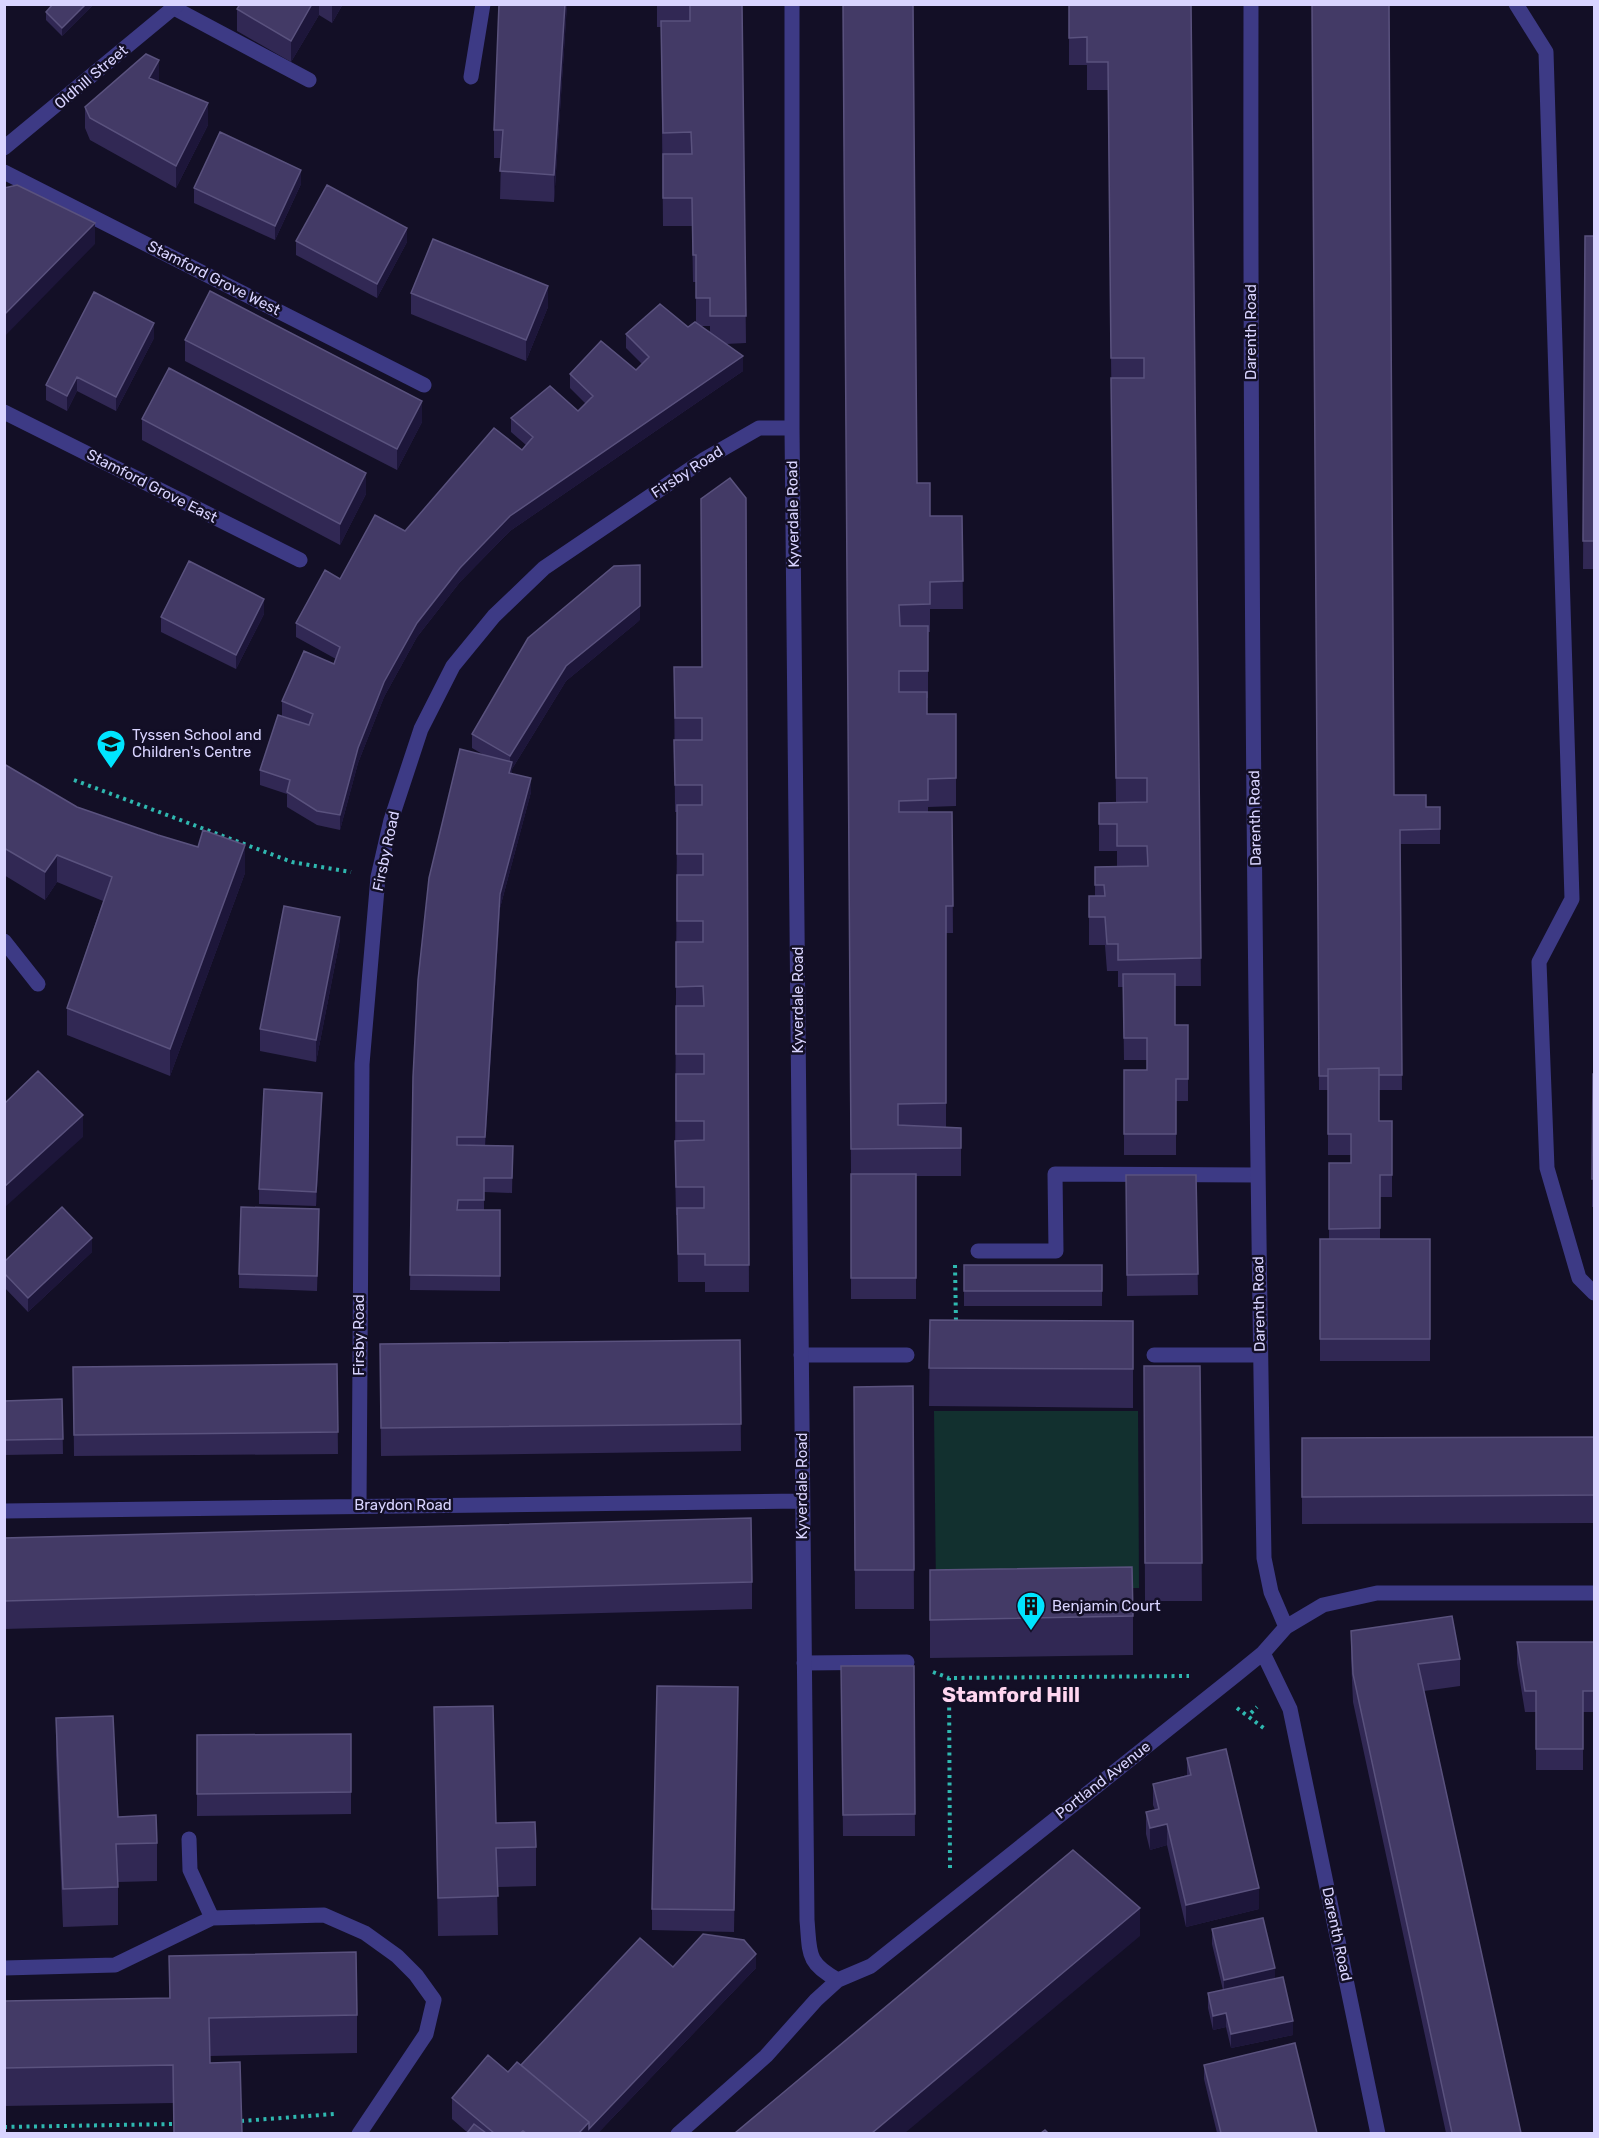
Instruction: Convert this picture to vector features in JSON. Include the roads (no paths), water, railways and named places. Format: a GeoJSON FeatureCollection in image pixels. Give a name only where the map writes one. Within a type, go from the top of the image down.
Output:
{"type":"FeatureCollection","features":[{"type":"Feature","properties":{"kind":"street"},"geometry":{"type":"LineString","coordinates":[[471,77],[483,4]]}},
{"type":"Feature","properties":{"kind":"street","name":"Kyverdale Road"},"geometry":{"type":"LineString","coordinates":[[792,4],[792,429],[802,1501],[810,1955],[820,1971],[838,1980]]}},
{"type":"Feature","properties":{"kind":"street","name":"Darenth Road"},"geometry":{"type":"LineString","coordinates":[[1251,4],[1250,512],[1257,1175],[1264,1558],[1272,1592],[1286,1627]]}},
{"type":"Feature","properties":{"kind":"street"},"geometry":{"type":"LineString","coordinates":[[1516,4],[1546,52],[1572,899],[1539,962],[1547,1168],[1579,1278],[1594,1293]]}},
{"type":"Feature","properties":{"kind":"street"},"geometry":{"type":"LineString","coordinates":[[176,6],[309,80]]}},
{"type":"Feature","properties":{"kind":"street","name":"Oldhill Street"},"geometry":{"type":"LineString","coordinates":[[4,148],[176,6]]}},
{"type":"Feature","properties":{"kind":"street","name":"Stamford Grove West"},"geometry":{"type":"LineString","coordinates":[[4,171],[424,385]]}},
{"type":"Feature","properties":{"kind":"street","name":"Stamford Grove East"},"geometry":{"type":"LineString","coordinates":[[4,412],[300,560]]}},
{"type":"Feature","properties":{"kind":"street","name":"Firsby Road"},"geometry":{"type":"LineString","coordinates":[[359,1506],[362,1064],[378,877],[392,820],[421,729],[453,666],[494,616],[544,568],[705,459],[759,429],[792,429]]}},
{"type":"Feature","properties":{"kind":"street"},"geometry":{"type":"LineString","coordinates":[[4,941],[38,984]]}},
{"type":"Feature","properties":{"kind":"street"},"geometry":{"type":"LineString","coordinates":[[978,1251],[1056,1251],[1055,1174],[1257,1175]]}},
{"type":"Feature","properties":{"kind":"street"},"geometry":{"type":"LineString","coordinates":[[801,1355],[906,1355]]}},
{"type":"Feature","properties":{"kind":"street"},"geometry":{"type":"LineString","coordinates":[[1155,1355],[1260,1355]]}},
{"type":"Feature","properties":{"kind":"street","name":"Braydon Road"},"geometry":{"type":"LineString","coordinates":[[4,1511],[802,1501]]}},
{"type":"Feature","properties":{"kind":"street","name":"Portland Avenue"},"geometry":{"type":"LineString","coordinates":[[678,2133],[766,2056],[838,1980],[853,1976],[871,1966],[1263,1653],[1286,1627],[1323,1605],[1377,1593],[1594,1593]]}},
{"type":"Feature","properties":{"kind":"street","name":"Darenth Road"},"geometry":{"type":"LineString","coordinates":[[1263,1653],[1290,1709],[1378,2133]]}},
{"type":"Feature","properties":{"kind":"street"},"geometry":{"type":"LineString","coordinates":[[804,1663],[907,1662]]}},
{"type":"Feature","properties":{"kind":"street"},"geometry":{"type":"LineString","coordinates":[[189,1839],[190,1870],[212,1918]]}},
{"type":"Feature","properties":{"kind":"street"},"geometry":{"type":"LineString","coordinates":[[4,1968],[115,1965],[212,1918],[324,1915],[365,1933],[397,1956],[416,1975],[434,2000],[426,2034],[359,2133]]}},
{"type":"Feature","properties":{"kind":"place","name":"Tyssen School and Children's Centre"},"geometry":{"type":"Point","coordinates":[111,770]}},
{"type":"Feature","properties":{"kind":"place","name":"Benjamin Court"},"geometry":{"type":"Point","coordinates":[1031,1632]}},
{"type":"Feature","properties":{"kind":"district","name":"Stamford Hill"},"geometry":{"type":"Point","coordinates":[1011,1695]}}]}
